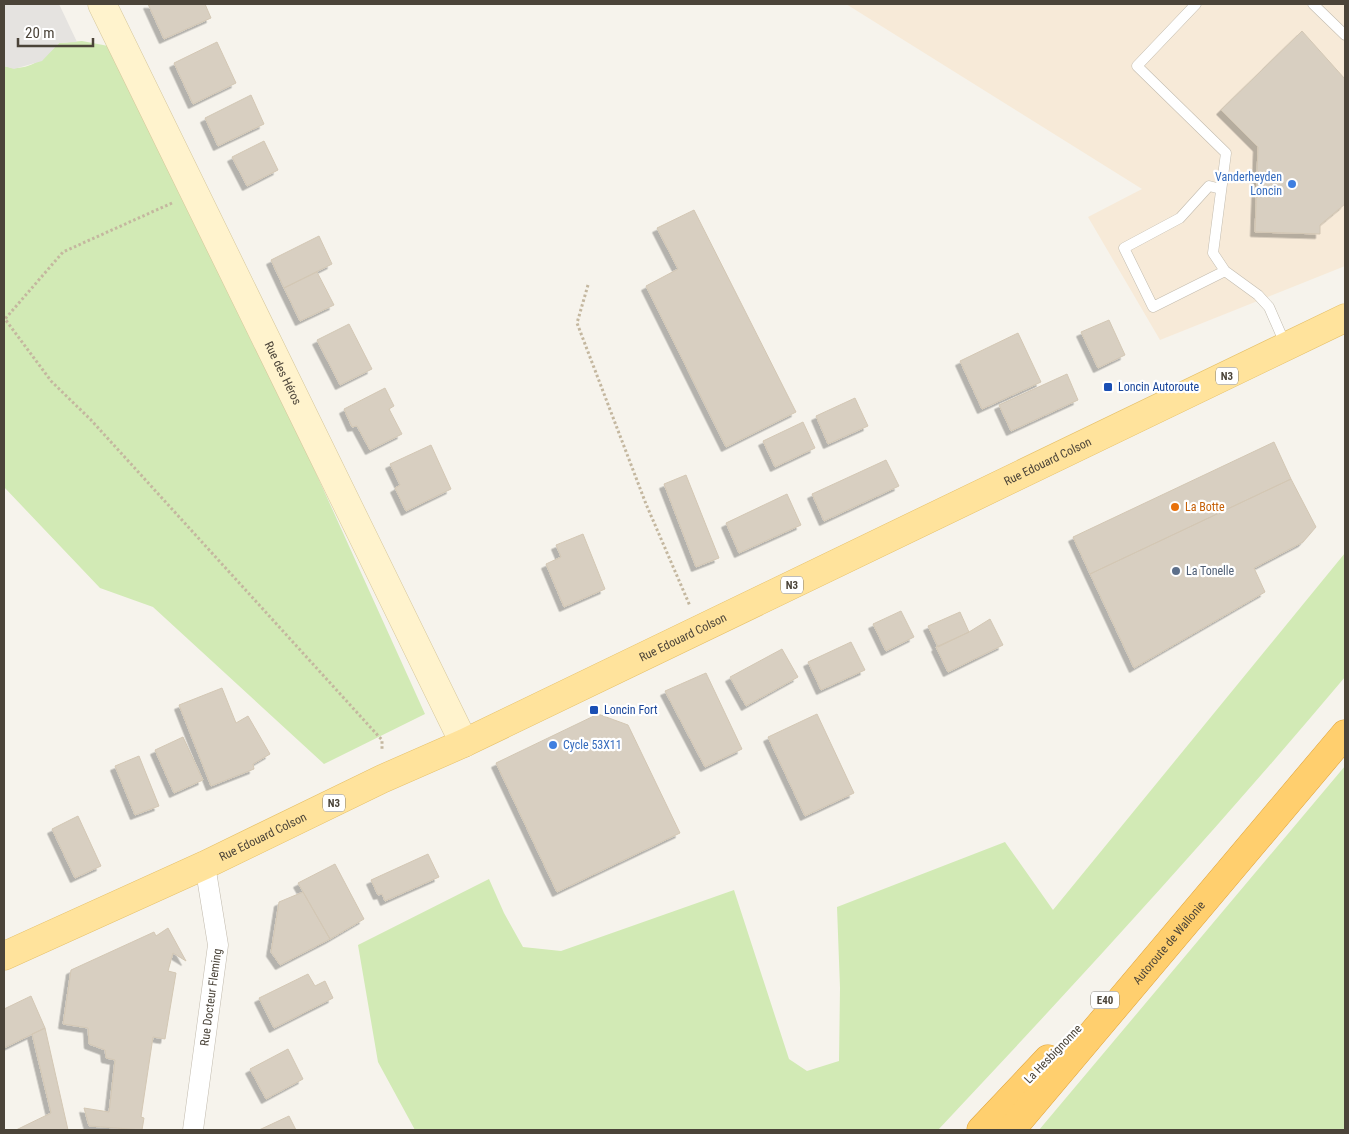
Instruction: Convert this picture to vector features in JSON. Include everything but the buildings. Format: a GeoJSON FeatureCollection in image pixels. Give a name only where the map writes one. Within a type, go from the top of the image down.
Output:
{"type":"FeatureCollection","features":[{"type":"Feature","properties":{"kind":"highway","name":"E40"},"geometry":{"type":"LineString","coordinates":[[1229,870],[1345,734]]}},
{"type":"Feature","properties":{"kind":"highway","name":"La Hesbignonne"},"geometry":{"type":"LineString","coordinates":[[981,1130],[1229,870]]}},
{"type":"Feature","properties":{"kind":"highway","name":"Autoroute de Wallonie"},"geometry":{"type":"LineString","coordinates":[[1011,1130],[1229,870]]}},
{"type":"Feature","properties":{"kind":"main road","name":"Rue Edouard Colson"},"geometry":{"type":"LineString","coordinates":[[4,956],[29,943],[205,866],[382,779],[464,743],[1287,347],[1341,319]]}},
{"type":"Feature","properties":{"kind":"street","name":"Rue des Héros"},"geometry":{"type":"LineString","coordinates":[[102,4],[464,743]]}},
{"type":"Feature","properties":{"kind":"street","name":"Rue Docteur Fleming"},"geometry":{"type":"LineString","coordinates":[[192,1130],[218,945],[205,866]]}},
{"type":"Feature","properties":{"kind":"lane"},"geometry":{"type":"LineString","coordinates":[[1196,4],[1137,66],[1226,153],[1213,253],[1225,270],[1258,295],[1269,307],[1287,347]]}},
{"type":"Feature","properties":{"kind":"lane"},"geometry":{"type":"LineString","coordinates":[[1318,5],[1345,35]]}},
{"type":"Feature","properties":{"kind":"lane"},"geometry":{"type":"LineString","coordinates":[[1221,189],[1209,186],[1180,218],[1124,248],[1153,307],[1225,270]]}},
{"type":"Feature","properties":{"kind":"path"},"geometry":{"type":"LineString","coordinates":[[194,192],[63,252],[5,319],[51,381],[91,420],[382,740],[382,779]]}},
{"type":"Feature","properties":{"kind":"path"},"geometry":{"type":"LineString","coordinates":[[588,285],[577,323],[646,504],[700,629]]}},
{"type":"Feature","properties":{"kind":"shaded area"},"geometry":{"type":"Polygon","coordinates":[[[4,4],[59,4],[77,42],[59,43],[42,61],[14,69],[4,66],[4,4]]]}},
{"type":"Feature","properties":{"kind":"shaded area"},"geometry":{"type":"Polygon","coordinates":[[[846,4],[1345,4],[1345,266],[1160,340],[1088,217],[1142,189],[846,4]]]}},
{"type":"Feature","properties":{"kind":"green space"},"geometry":{"type":"Polygon","coordinates":[[[82,41],[124,49],[425,714],[324,764],[153,607],[100,588],[4,487],[4,66],[20,68],[28,66],[41,59],[59,43],[82,41]]]}},
{"type":"Feature","properties":{"kind":"green space"},"geometry":{"type":"Polygon","coordinates":[[[1345,553],[1345,677],[1145,906],[938,1130],[415,1130],[378,1062],[358,945],[489,879],[504,913],[523,947],[561,951],[734,890],[789,1059],[807,1071],[839,1061],[840,988],[837,907],[1005,842],[1053,910],[1345,553]]]}},
{"type":"Feature","properties":{"kind":"green space"},"geometry":{"type":"Polygon","coordinates":[[[1345,766],[1345,1130],[1039,1130],[1345,766]]]}},
{"type":"Feature","properties":{"kind":"place","name":"Vanderheyden Loncin"},"geometry":{"type":"Point","coordinates":[1292,184]}},
{"type":"Feature","properties":{"kind":"place","name":"Loncin Autoroute"},"geometry":{"type":"Point","coordinates":[1108,387]}},
{"type":"Feature","properties":{"kind":"place","name":"La Botte"},"geometry":{"type":"Point","coordinates":[1175,507]}},
{"type":"Feature","properties":{"kind":"place","name":"La Tonelle"},"geometry":{"type":"Point","coordinates":[1176,571]}},
{"type":"Feature","properties":{"kind":"place","name":"Loncin Fort"},"geometry":{"type":"Point","coordinates":[594,710]}},
{"type":"Feature","properties":{"kind":"place","name":"Cycle 53X11"},"geometry":{"type":"Point","coordinates":[553,745]}}]}
